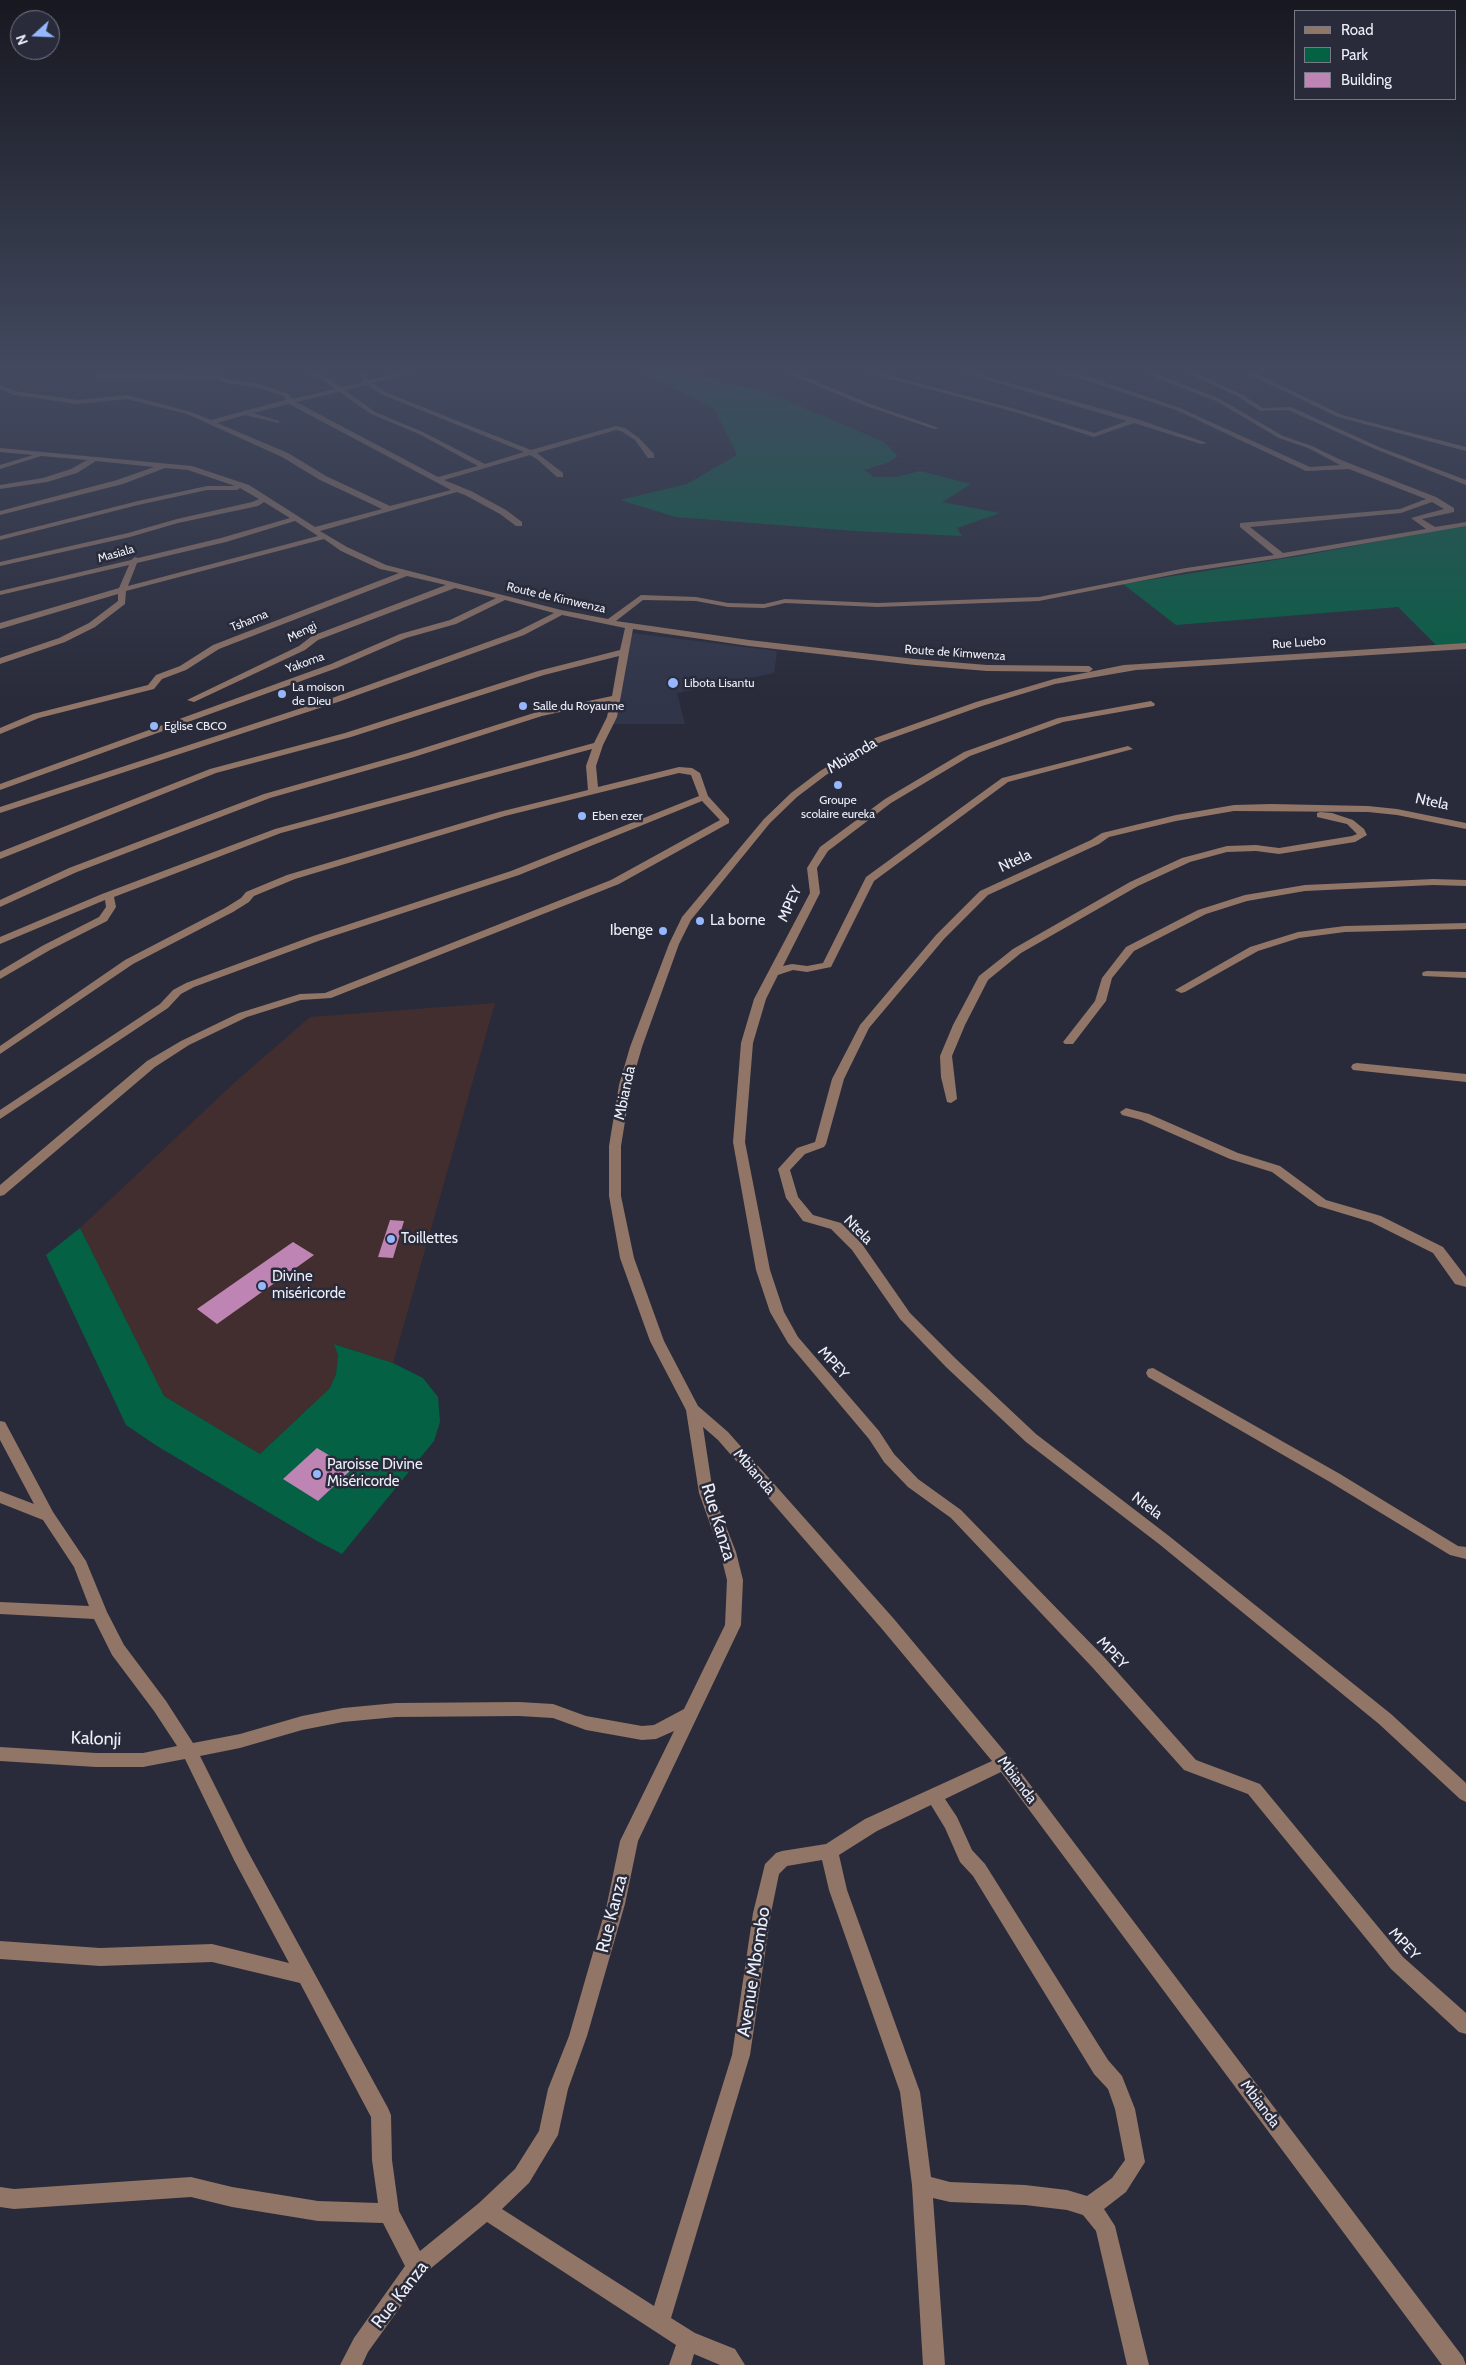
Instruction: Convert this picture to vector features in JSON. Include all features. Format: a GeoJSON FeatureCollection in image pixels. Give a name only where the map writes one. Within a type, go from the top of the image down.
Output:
{"type":"FeatureCollection","features":[{"type":"Feature","properties":{"kind":"street"},"geometry":{"type":"LineString","coordinates":[[0,487],[35,481]]}},
{"type":"Feature","properties":{"kind":"street"},"geometry":{"type":"LineString","coordinates":[[0,513],[121,481]]}},
{"type":"Feature","properties":{"kind":"street","name":"Route de Kimwenza"},"geometry":{"type":"LineString","coordinates":[[229,481],[246,487],[324,537],[363,558],[387,568],[503,598],[609,622],[749,643],[942,664],[1038,670],[1133,668]]}},
{"type":"Feature","properties":{"kind":"street"},"geometry":{"type":"LineString","coordinates":[[330,481],[389,509]]}},
{"type":"Feature","properties":{"kind":"street"},"geometry":{"type":"LineString","coordinates":[[444,481],[457,490],[468,493],[503,512],[519,524]]}},
{"type":"Feature","properties":{"kind":"street"},"geometry":{"type":"LineString","coordinates":[[1390,481],[1434,499],[1451,510],[1416,518]]}},
{"type":"Feature","properties":{"kind":"street"},"geometry":{"type":"LineString","coordinates":[[0,538],[138,503],[207,488],[246,487]]}},
{"type":"Feature","properties":{"kind":"street"},"geometry":{"type":"LineString","coordinates":[[314,530],[457,490]]}},
{"type":"Feature","properties":{"kind":"street"},"geometry":{"type":"LineString","coordinates":[[0,564],[130,535],[177,521],[232,510],[255,504],[264,499]]}},
{"type":"Feature","properties":{"kind":"street"},"geometry":{"type":"LineString","coordinates":[[1281,556],[1243,526],[1401,511],[1434,499]]}},
{"type":"Feature","properties":{"kind":"street"},"geometry":{"type":"LineString","coordinates":[[1401,511],[1434,530]]}},
{"type":"Feature","properties":{"kind":"street","name":"Masiala"},"geometry":{"type":"LineString","coordinates":[[0,593],[99,570],[135,559],[223,540],[291,521],[295,518]]}},
{"type":"Feature","properties":{"kind":"street"},"geometry":{"type":"LineString","coordinates":[[609,622],[642,597],[696,599],[754,606],[785,601],[876,605],[998,602],[1042,598],[1186,570],[1281,556],[1466,524]]}},
{"type":"Feature","properties":{"kind":"street"},"geometry":{"type":"LineString","coordinates":[[0,626],[122,590],[324,537]]}},
{"type":"Feature","properties":{"kind":"street"},"geometry":{"type":"LineString","coordinates":[[0,661],[62,640],[92,625],[122,602],[122,590],[135,559]]}},
{"type":"Feature","properties":{"kind":"street","name":"Tshama"},"geometry":{"type":"LineString","coordinates":[[0,731],[36,716],[151,687],[159,678],[183,668],[216,647],[407,573]]}},
{"type":"Feature","properties":{"kind":"street","name":"Mengi"},"geometry":{"type":"LineString","coordinates":[[191,700],[302,648],[315,638],[455,585]]}},
{"type":"Feature","properties":{"kind":"street","name":"Yakoma"},"geometry":{"type":"LineString","coordinates":[[0,787],[336,665],[403,636],[453,622],[503,598]]}},
{"type":"Feature","properties":{"kind":"street"},"geometry":{"type":"LineString","coordinates":[[0,810],[338,699],[521,633],[561,612]]}},
{"type":"Feature","properties":{"kind":"street"},"geometry":{"type":"LineString","coordinates":[[593,790],[592,766],[598,745],[610,725],[629,626]]}},
{"type":"Feature","properties":{"kind":"street","name":"Rue Luebo"},"geometry":{"type":"LineString","coordinates":[[1133,668],[1466,646]]}},
{"type":"Feature","properties":{"kind":"street"},"geometry":{"type":"LineString","coordinates":[[0,856],[214,771],[291,748],[348,736],[541,673],[624,652]]}},
{"type":"Feature","properties":{"kind":"street"},"geometry":{"type":"LineString","coordinates":[[1238,660],[1263,664],[1466,652]]}},
{"type":"Feature","properties":{"kind":"street","name":"Mbianda"},"geometry":{"type":"LineString","coordinates":[[1133,668],[1054,682],[980,704],[878,740],[823,773],[794,795],[767,821],[686,919],[656,991],[625,1085],[616,1146],[615,1196],[627,1258],[657,1341],[692,1410],[723,1436],[888,1624],[1004,1763],[1455,2365]]}},
{"type":"Feature","properties":{"kind":"street"},"geometry":{"type":"LineString","coordinates":[[0,904],[82,866],[267,796],[412,755],[540,714],[614,698]]}},
{"type":"Feature","properties":{"kind":"street","name":"MPEY"},"geometry":{"type":"LineString","coordinates":[[1151,704],[1061,720],[1032,732],[1009,737],[953,760],[888,801],[824,849],[812,868],[815,893],[810,899],[810,904],[776,972],[760,999],[748,1043],[739,1142],[763,1270],[777,1312],[793,1340],[874,1435],[888,1458],[913,1483],[956,1514],[1098,1662],[1190,1765],[1254,1789],[1397,1963],[1466,2025]]}},
{"type":"Feature","properties":{"kind":"street"},"geometry":{"type":"LineString","coordinates":[[0,941],[106,896],[278,831],[598,745]]}},
{"type":"Feature","properties":{"kind":"street"},"geometry":{"type":"LineString","coordinates":[[776,972],[792,967],[807,969],[827,965],[870,879],[903,852],[1006,780],[1128,749]]}},
{"type":"Feature","properties":{"kind":"street"},"geometry":{"type":"LineString","coordinates":[[0,1051],[129,962],[229,910],[245,900],[250,894],[269,885],[401,843],[663,772],[689,770],[695,773],[704,797],[726,821],[628,876],[327,996],[300,997],[243,1015],[185,1043],[151,1064],[0,1192]]}},
{"type":"Feature","properties":{"kind":"street"},"geometry":{"type":"LineString","coordinates":[[0,1115],[164,1006],[177,992],[190,985],[317,938],[515,873],[704,797]]}},
{"type":"Feature","properties":{"kind":"street"},"geometry":{"type":"LineString","coordinates":[[952,1098],[947,1077],[946,1056],[982,978],[1032,940],[1059,928],[1134,884],[1186,860],[1227,850],[1256,848],[1279,851],[1355,839],[1362,836],[1361,831],[1350,822],[1332,816],[1316,814],[1307,807]]}},
{"type":"Feature","properties":{"kind":"street","name":"Ntela"},"geometry":{"type":"LineString","coordinates":[[1466,826],[1384,810],[1307,807],[1234,808],[1176,818],[1106,834],[1095,842],[984,893],[940,937],[864,1027],[838,1079],[820,1144],[801,1151],[784,1169],[792,1198],[808,1218],[836,1226],[857,1247],[885,1290],[905,1316],[951,1363],[1030,1438],[1164,1540],[1377,1713],[1466,1794]]}},
{"type":"Feature","properties":{"kind":"street"},"geometry":{"type":"LineString","coordinates":[[1069,1042],[1100,1001],[1107,978],[1130,949],[1202,912],[1245,898],[1305,888],[1433,882],[1466,883]]}},
{"type":"Feature","properties":{"kind":"street"},"geometry":{"type":"LineString","coordinates":[[0,976],[46,948],[104,919],[111,907],[110,899],[106,896]]}},
{"type":"Feature","properties":{"kind":"street"},"geometry":{"type":"LineString","coordinates":[[1181,990],[1254,949],[1298,935],[1345,929],[1466,926]]}},
{"type":"Feature","properties":{"kind":"street"},"geometry":{"type":"LineString","coordinates":[[1427,974],[1466,975]]}},
{"type":"Feature","properties":{"kind":"street"},"geometry":{"type":"LineString","coordinates":[[1357,1067],[1466,1078]]}},
{"type":"Feature","properties":{"kind":"street"},"geometry":{"type":"LineString","coordinates":[[1126,1112],[1145,1117],[1234,1156],[1276,1168],[1322,1203],[1376,1219],[1438,1250],[1460,1282],[1466,1282]]}},
{"type":"Feature","properties":{"kind":"street"},"geometry":{"type":"LineString","coordinates":[[1153,1373],[1326,1473],[1455,1551],[1466,1553]]}},
{"type":"Feature","properties":{"kind":"street","name":"Rue Kanza"},"geometry":{"type":"LineString","coordinates":[[351,2365],[361,2345],[417,2267],[486,2210],[522,2176],[548,2135],[558,2089],[578,2036],[616,1904],[629,1841],[688,1715],[733,1625],[735,1580],[706,1493],[692,1410]]}},
{"type":"Feature","properties":{"kind":"street"},"geometry":{"type":"LineString","coordinates":[[0,1426],[48,1516],[81,1565],[99,1613],[118,1650],[160,1706],[190,1752],[240,1854],[381,2115],[382,2160],[389,2213],[417,2267]]}},
{"type":"Feature","properties":{"kind":"street"},"geometry":{"type":"LineString","coordinates":[[0,1497],[48,1516]]}},
{"type":"Feature","properties":{"kind":"street"},"geometry":{"type":"LineString","coordinates":[[0,1608],[99,1613]]}},
{"type":"Feature","properties":{"kind":"street","name":"Kalonji"},"geometry":{"type":"LineString","coordinates":[[0,1754],[106,1760],[143,1760],[190,1752],[302,1723],[343,1715],[396,1710],[519,1709],[553,1711],[586,1723],[642,1732],[656,1732],[688,1715]]}},
{"type":"Feature","properties":{"kind":"street","name":"Avenue Mbombo"},"geometry":{"type":"LineString","coordinates":[[659,2322],[741,2054],[763,1906],[771,1870],[782,1859],[829,1851],[871,1825],[1004,1763]]}},
{"type":"Feature","properties":{"kind":"street"},"geometry":{"type":"LineString","coordinates":[[934,1796],[951,1823],[966,1856],[979,1870],[1100,2067],[1115,2083],[1125,2109],[1135,2162],[1119,2185],[1089,2208]]}},
{"type":"Feature","properties":{"kind":"street"},"geometry":{"type":"LineString","coordinates":[[829,1851],[838,1890],[910,2092],[922,2184],[934,2365]]}},
{"type":"Feature","properties":{"kind":"street"},"geometry":{"type":"LineString","coordinates":[[0,1950],[100,1957],[212,1953],[306,1976]]}},
{"type":"Feature","properties":{"kind":"street"},"geometry":{"type":"LineString","coordinates":[[922,2184],[950,2192],[1026,2195],[1068,2200],[1089,2208],[1105,2226],[1138,2365]]}},
{"type":"Feature","properties":{"kind":"street"},"geometry":{"type":"LineString","coordinates":[[0,2197],[14,2199],[191,2187],[232,2197],[318,2211],[389,2213]]}},
{"type":"Feature","properties":{"kind":"street"},"geometry":{"type":"LineString","coordinates":[[486,2210],[688,2341],[727,2357],[734,2365]]}},
{"type":"Feature","properties":{"kind":"street"},"geometry":{"type":"LineString","coordinates":[[680,2365],[688,2341]]}},
{"type":"Feature","properties":{"kind":"shaded area","name":"Libota Lisantu"},"geometry":{"type":"Polygon","coordinates":[[[631,633],[777,651],[774,673],[677,693],[685,724],[613,724],[631,633]]]}},
{"type":"Feature","properties":{"kind":"shaded area","name":"Divine miséricorde"},"geometry":{"type":"Polygon","coordinates":[[[495,1003],[393,1363],[335,1344],[338,1355],[336,1374],[330,1388],[260,1454],[164,1396],[80,1228],[234,1083],[310,1017],[495,1003]]]}},
{"type":"Feature","properties":{"kind":"green space"},"geometry":{"type":"Polygon","coordinates":[[[692,481],[961,481],[971,484],[942,502],[1000,513],[957,528],[962,536],[855,531],[676,517],[620,500],[692,481]]]}},
{"type":"Feature","properties":{"kind":"green space"},"geometry":{"type":"Polygon","coordinates":[[[1466,525],[1466,644],[1436,645],[1398,607],[1176,625],[1123,584],[1300,556],[1466,525]]]}},
{"type":"Feature","properties":{"kind":"green space"},"geometry":{"type":"Polygon","coordinates":[[[80,1228],[164,1396],[260,1454],[330,1388],[336,1374],[338,1355],[334,1344],[393,1363],[423,1378],[438,1397],[440,1422],[434,1441],[342,1554],[157,1446],[126,1425],[46,1255],[80,1228]]]}},
{"type":"Feature","properties":{"kind":"building","name":"Toillettes"},"geometry":{"type":"Polygon","coordinates":[[[390,1220],[404,1221],[393,1258],[378,1257],[390,1220]]]}},
{"type":"Feature","properties":{"kind":"building"},"geometry":{"type":"Polygon","coordinates":[[[293,1242],[314,1255],[217,1324],[197,1309],[293,1242]]]}},
{"type":"Feature","properties":{"kind":"building","name":"Paroisse Divine Miséricorde"},"geometry":{"type":"Polygon","coordinates":[[[317,1448],[352,1469],[318,1501],[283,1479],[317,1448]]]}},
{"type":"Feature","properties":{"kind":"place","name":"Libota Lisantu"},"geometry":{"type":"Point","coordinates":[673,683]}},
{"type":"Feature","properties":{"kind":"place","name":"La moison de Dieu"},"geometry":{"type":"Point","coordinates":[282,694]}},
{"type":"Feature","properties":{"kind":"place","name":"Salle du Royaume"},"geometry":{"type":"Point","coordinates":[523,706]}},
{"type":"Feature","properties":{"kind":"place","name":"Eglise CBCO"},"geometry":{"type":"Point","coordinates":[154,726]}},
{"type":"Feature","properties":{"kind":"place","name":"Groupe scolaire eureka"},"geometry":{"type":"Point","coordinates":[838,785]}},
{"type":"Feature","properties":{"kind":"place","name":"Eben ezer"},"geometry":{"type":"Point","coordinates":[582,816]}},
{"type":"Feature","properties":{"kind":"place","name":"La borne"},"geometry":{"type":"Point","coordinates":[700,921]}},
{"type":"Feature","properties":{"kind":"place","name":"Ibenge"},"geometry":{"type":"Point","coordinates":[663,931]}},
{"type":"Feature","properties":{"kind":"place","name":"Toillettes"},"geometry":{"type":"Point","coordinates":[391,1239]}},
{"type":"Feature","properties":{"kind":"place","name":"Divine miséricorde"},"geometry":{"type":"Point","coordinates":[262,1286]}},
{"type":"Feature","properties":{"kind":"place","name":"Paroisse Divine Miséricorde"},"geometry":{"type":"Point","coordinates":[317,1474]}}]}
